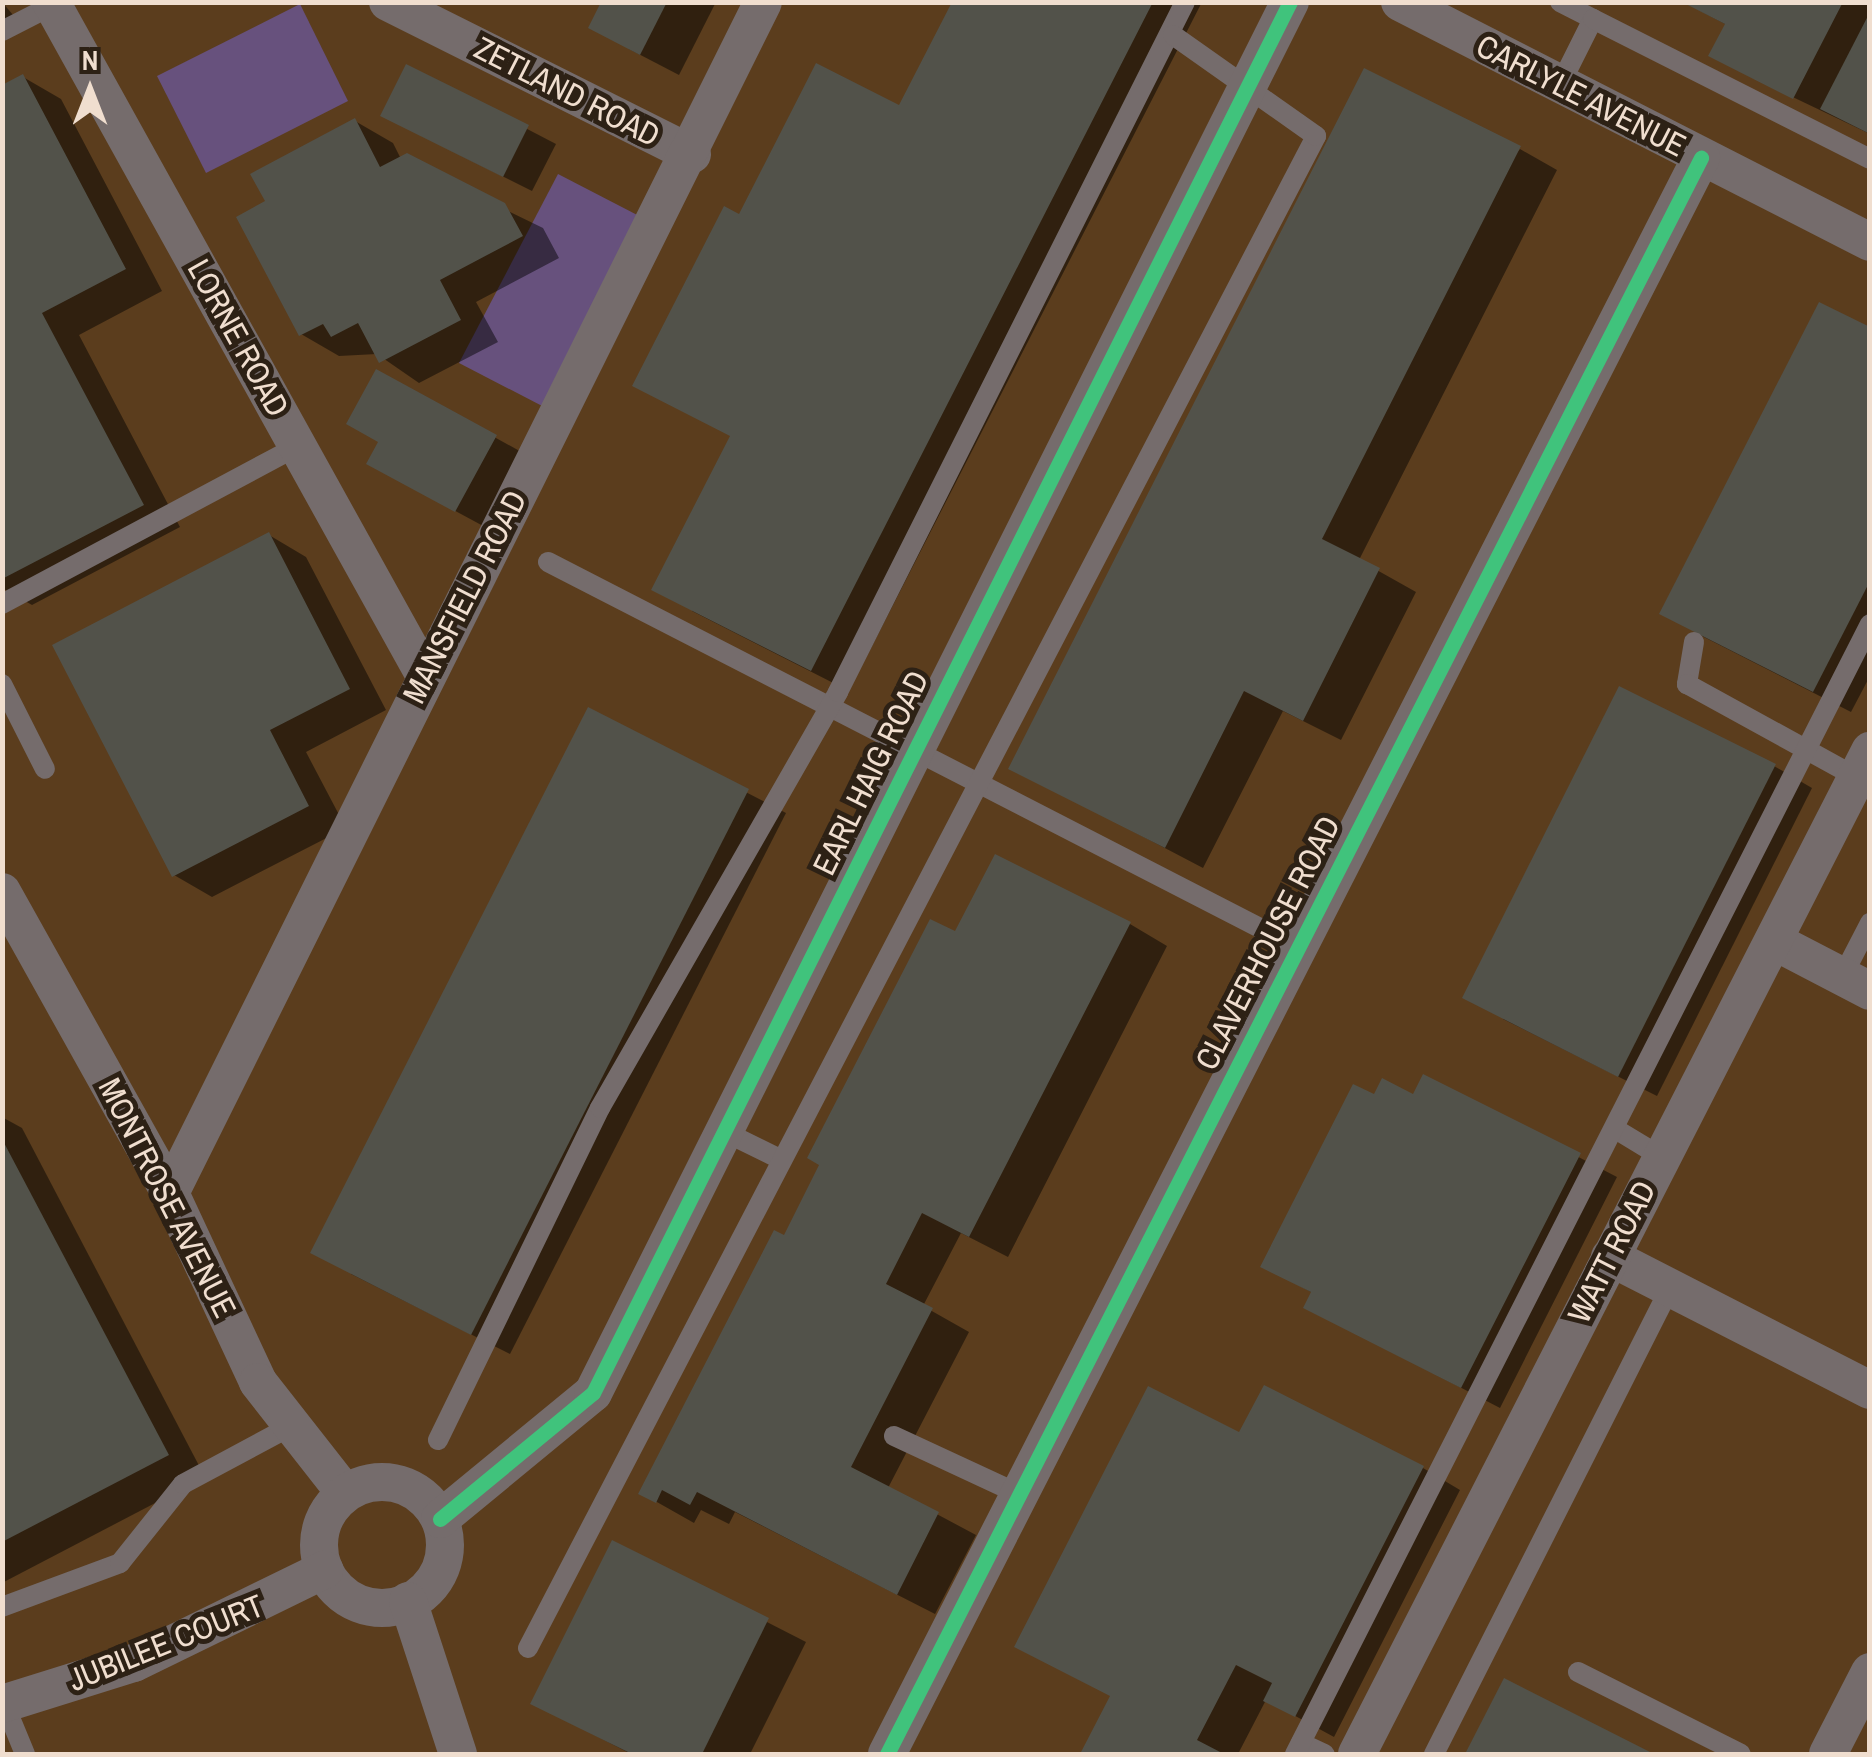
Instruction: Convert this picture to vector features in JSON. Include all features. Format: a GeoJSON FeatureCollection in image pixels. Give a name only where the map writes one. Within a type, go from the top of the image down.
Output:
{"type":"FeatureCollection","features":[{"type":"Feature","properties":{"kind":"street","name":"ZETLAND ROAD"},"geometry":{"type":"LineString","coordinates":[[388,2],[692,154]]}},
{"type":"Feature","properties":{"kind":"street","name":"MANSFIELD ROAD"},"geometry":{"type":"LineString","coordinates":[[170,1193],[424,674],[692,154],[763,2]]}},
{"type":"Feature","properties":{"kind":"street","name":"EARL HAIG ROAD"},"geometry":{"type":"LineString","coordinates":[[440,1519],[536,1450],[593,1394],[1244,84],[1290,2]]}},
{"type":"Feature","properties":{"kind":"street","name":"CARLYLE AVENUE"},"geometry":{"type":"LineString","coordinates":[[1400,2],[1870,242]]}},
{"type":"Feature","properties":{"kind":"street","name":"LORNE ROAD"},"geometry":{"type":"LineString","coordinates":[[52,4],[424,674]]}},
{"type":"Feature","properties":{"kind":"street","name":"CLAVERHOUSE ROAD"},"geometry":{"type":"LineString","coordinates":[[886,1754],[1701,158]]}},
{"type":"Feature","properties":{"kind":"street","name":"WATT ROAD"},"geometry":{"type":"LineString","coordinates":[[1357,1754],[1863,764]]}},
{"type":"Feature","properties":{"kind":"street","name":"MONTROSE AVENUE"},"geometry":{"type":"LineString","coordinates":[[2,892],[170,1193],[258,1382],[345,1494]]}},
{"type":"Feature","properties":{"kind":"street"},"geometry":{"type":"LineString","coordinates":[[1774,941],[1856,984]]}},
{"type":"Feature","properties":{"kind":"street"},"geometry":{"type":"LineString","coordinates":[[1610,1256],[1870,1390]]}},
{"type":"Feature","properties":{"kind":"street"},"geometry":{"type":"LineString","coordinates":[[398,1484],[440,1519],[444,1558],[408,1601],[354,1602],[324,1570],[320,1532],[345,1494],[398,1484]]}},
{"type":"Feature","properties":{"kind":"street","name":"JUBILEE COURT"},"geometry":{"type":"LineString","coordinates":[[4,1704],[134,1663],[324,1570]]}},
{"type":"Feature","properties":{"kind":"street"},"geometry":{"type":"LineString","coordinates":[[408,1601],[458,1754]]}},
{"type":"Feature","properties":{"kind":"street"},"geometry":{"type":"LineString","coordinates":[[1828,1754],[1865,1691]]}},
{"type":"Feature","properties":{"kind":"lane"},"geometry":{"type":"LineString","coordinates":[[438,1440],[600,1108],[830,706],[1172,35],[1185,2]]}},
{"type":"Feature","properties":{"kind":"lane"},"geometry":{"type":"LineString","coordinates":[[1560,2],[1870,159]]}},
{"type":"Feature","properties":{"kind":"lane"},"geometry":{"type":"LineString","coordinates":[[2,31],[52,4]]}},
{"type":"Feature","properties":{"kind":"lane"},"geometry":{"type":"LineString","coordinates":[[1560,85],[1593,20]]}},
{"type":"Feature","properties":{"kind":"lane"},"geometry":{"type":"LineString","coordinates":[[528,1648],[1316,136],[1172,35]]}},
{"type":"Feature","properties":{"kind":"lane"},"geometry":{"type":"LineString","coordinates":[[2,604],[298,446]]}},
{"type":"Feature","properties":{"kind":"lane"},"geometry":{"type":"LineString","coordinates":[[548,562],[915,746],[1262,929]]}},
{"type":"Feature","properties":{"kind":"lane"},"geometry":{"type":"LineString","coordinates":[[1325,1754],[1298,1749],[1617,1130],[1870,624]]}},
{"type":"Feature","properties":{"kind":"lane"},"geometry":{"type":"LineString","coordinates":[[1694,642],[1687,684],[1808,748],[1863,764]]}},
{"type":"Feature","properties":{"kind":"lane"},"geometry":{"type":"LineString","coordinates":[[2,684],[45,769]]}},
{"type":"Feature","properties":{"kind":"lane"},"geometry":{"type":"LineString","coordinates":[[1856,984],[1870,923]]}},
{"type":"Feature","properties":{"kind":"lane"},"geometry":{"type":"LineString","coordinates":[[1617,1130],[1660,1156]]}},
{"type":"Feature","properties":{"kind":"lane"},"geometry":{"type":"LineString","coordinates":[[723,1131],[780,1159]]}},
{"type":"Feature","properties":{"kind":"lane"},"geometry":{"type":"LineString","coordinates":[[1434,1754],[1670,1288]]}},
{"type":"Feature","properties":{"kind":"lane"},"geometry":{"type":"LineString","coordinates":[[2,1608],[120,1563],[182,1484],[291,1426]]}},
{"type":"Feature","properties":{"kind":"lane"},"geometry":{"type":"LineString","coordinates":[[894,1436],[1018,1494]]}},
{"type":"Feature","properties":{"kind":"lane"},"geometry":{"type":"LineString","coordinates":[[1578,1672],[1741,1754]]}},
{"type":"Feature","properties":{"kind":"lane"},"geometry":{"type":"LineString","coordinates":[[4,1704],[25,1754]]}},
{"type":"Feature","properties":{"kind":"shaded area"},"geometry":{"type":"Polygon","coordinates":[[[3,3],[1869,3],[1869,1754],[3,1754],[3,3]]]}},
{"type":"Feature","properties":{"kind":"shaded area"},"geometry":{"type":"Polygon","coordinates":[[[300,4],[348,101],[206,173],[157,76],[300,4]]]}},
{"type":"Feature","properties":{"kind":"shaded area"},"geometry":{"type":"Polygon","coordinates":[[[558,174],[645,219],[546,408],[459,363],[558,174]]]}},
{"type":"Feature","properties":{"kind":"building"},"geometry":{"type":"Polygon","coordinates":[[[601,2],[667,2],[640,55],[588,28],[601,2]]]}},
{"type":"Feature","properties":{"kind":"building"},"geometry":{"type":"Polygon","coordinates":[[[952,2],[1153,2],[811,671],[651,590],[730,436],[632,386],[724,206],[739,214],[816,63],[899,105],[952,2]]]}},
{"type":"Feature","properties":{"kind":"building"},"geometry":{"type":"Polygon","coordinates":[[[1682,2],[1843,2],[1793,99],[1708,56],[1725,24],[1682,2]]]}},
{"type":"Feature","properties":{"kind":"building"},"geometry":{"type":"Polygon","coordinates":[[[1870,12],[1870,134],[1820,109],[1870,12]]]}},
{"type":"Feature","properties":{"kind":"building"},"geometry":{"type":"Polygon","coordinates":[[[406,64],[529,125],[503,177],[380,116],[406,64]]]}},
{"type":"Feature","properties":{"kind":"building"},"geometry":{"type":"Polygon","coordinates":[[[1364,68],[1521,146],[1322,539],[1380,568],[1303,721],[1244,691],[1165,848],[1008,769],[1364,68]]]}},
{"type":"Feature","properties":{"kind":"building"},"geometry":{"type":"Polygon","coordinates":[[[23,74],[126,269],[42,313],[144,505],[2,579],[2,85],[23,74]]]}},
{"type":"Feature","properties":{"kind":"building"},"geometry":{"type":"Polygon","coordinates":[[[355,118],[380,167],[407,153],[505,203],[523,236],[440,280],[461,320],[379,363],[358,323],[331,337],[323,324],[299,336],[236,217],[265,201],[250,174],[355,118]]]}},
{"type":"Feature","properties":{"kind":"building"},"geometry":{"type":"Polygon","coordinates":[[[1819,302],[1870,327],[1870,581],[1813,692],[1659,614],[1819,302]]]}},
{"type":"Feature","properties":{"kind":"building"},"geometry":{"type":"Polygon","coordinates":[[[376,369],[497,435],[455,512],[366,464],[378,442],[346,424],[376,369]]]}},
{"type":"Feature","properties":{"kind":"building"},"geometry":{"type":"Polygon","coordinates":[[[269,532],[350,689],[270,730],[309,806],[172,877],[52,645],[269,532]]]}},
{"type":"Feature","properties":{"kind":"building"},"geometry":{"type":"Polygon","coordinates":[[[1619,686],[1776,764],[1618,1077],[1462,998],[1619,686]]]}},
{"type":"Feature","properties":{"kind":"building"},"geometry":{"type":"Polygon","coordinates":[[[588,707],[749,789],[471,1335],[310,1253],[588,707]]]}},
{"type":"Feature","properties":{"kind":"building"},"geometry":{"type":"Polygon","coordinates":[[[995,854],[1131,922],[969,1237],[922,1213],[886,1284],[933,1308],[851,1467],[939,1512],[897,1595],[697,1492],[690,1505],[662,1490],[656,1503],[638,1494],[774,1230],[784,1235],[819,1165],[807,1158],[930,919],[955,931],[995,854]]]}},
{"type":"Feature","properties":{"kind":"building"},"geometry":{"type":"Polygon","coordinates":[[[1423,1074],[1581,1153],[1461,1388],[1303,1308],[1311,1292],[1260,1267],[1353,1084],[1374,1094],[1382,1078],[1413,1094],[1423,1074]]]}},
{"type":"Feature","properties":{"kind":"building"},"geometry":{"type":"Polygon","coordinates":[[[2,1139],[169,1455],[2,1542],[2,1139]]]}},
{"type":"Feature","properties":{"kind":"building"},"geometry":{"type":"Polygon","coordinates":[[[1264,1385],[1424,1466],[1295,1717],[1263,1701],[1272,1683],[1236,1665],[1197,1740],[1224,1754],[1080,1754],[1110,1696],[1014,1647],[1148,1386],[1239,1432],[1264,1385]]]}},
{"type":"Feature","properties":{"kind":"building"},"geometry":{"type":"Polygon","coordinates":[[[612,1540],[769,1618],[702,1754],[632,1754],[530,1704],[612,1540]]]}},
{"type":"Feature","properties":{"kind":"building"},"geometry":{"type":"Polygon","coordinates":[[[1504,1678],[1654,1754],[1465,1754],[1504,1678]]]}},
{"type":"Feature","properties":{"kind":"cycle path"},"geometry":{"type":"LineString","coordinates":[[440,1519],[593,1393],[1290,2]]}},
{"type":"Feature","properties":{"kind":"cycle path"},"geometry":{"type":"LineString","coordinates":[[887,1754],[1701,158]]}}]}
